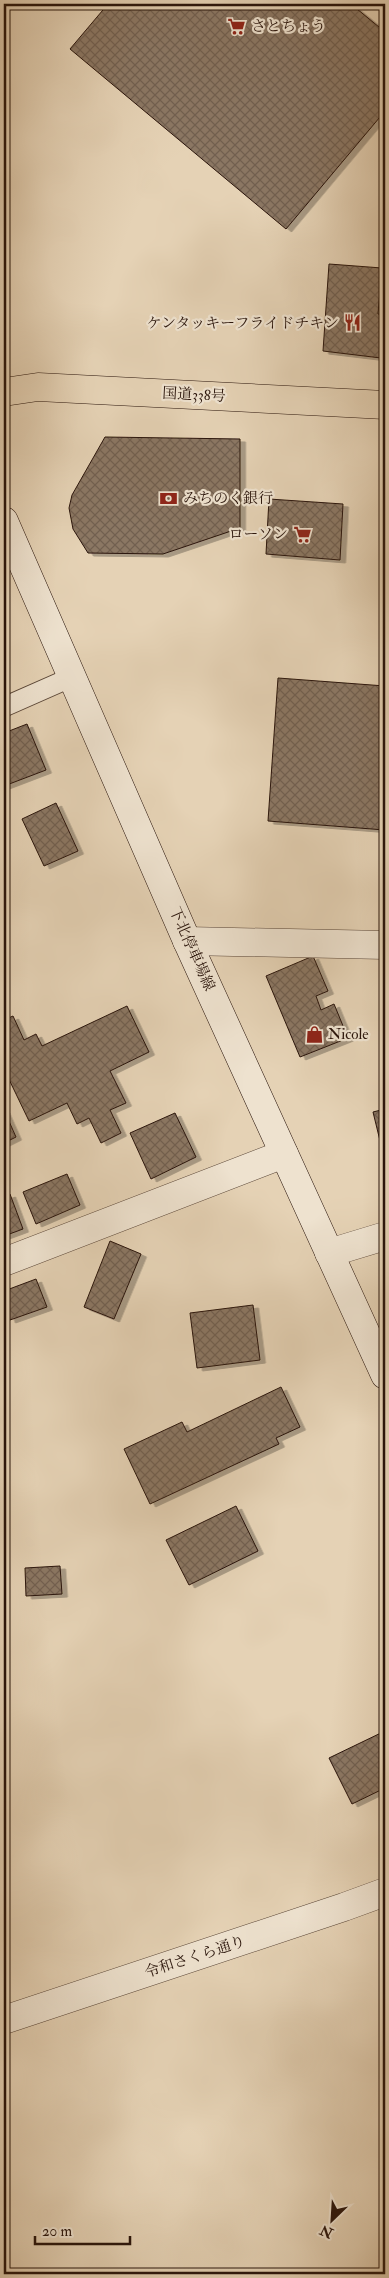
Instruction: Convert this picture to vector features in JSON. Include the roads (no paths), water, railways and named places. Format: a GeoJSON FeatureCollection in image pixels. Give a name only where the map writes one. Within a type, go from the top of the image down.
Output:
{"type":"FeatureCollection","features":[{"type":"Feature","properties":{"kind":"highway","name":"国道338号"},"geometry":{"type":"LineString","coordinates":[[4,392],[38,388],[385,406]]}},
{"type":"Feature","properties":{"kind":"street","name":"下北停車場線"},"geometry":{"type":"LineString","coordinates":[[4,521],[187,941],[385,1375]]}},
{"type":"Feature","properties":{"kind":"street"},"geometry":{"type":"LineString","coordinates":[[187,941],[385,945]]}},
{"type":"Feature","properties":{"kind":"street"},"geometry":{"type":"LineString","coordinates":[[4,1262],[284,1154]]}},
{"type":"Feature","properties":{"kind":"street"},"geometry":{"type":"LineString","coordinates":[[329,1253],[385,1236]]}},
{"type":"Feature","properties":{"kind":"street","name":"令和さくら通り"},"geometry":{"type":"LineString","coordinates":[[4,2020],[385,1892]]}},
{"type":"Feature","properties":{"kind":"lane"},"geometry":{"type":"LineString","coordinates":[[4,707],[72,677]]}},
{"type":"Feature","properties":{"kind":"place","name":"さとちょう"},"geometry":{"type":"Point","coordinates":[237,26]}},
{"type":"Feature","properties":{"kind":"place","name":"ケンタッキーフライドチキン"},"geometry":{"type":"Point","coordinates":[353,323]}},
{"type":"Feature","properties":{"kind":"place","name":"みちのく銀行"},"geometry":{"type":"Point","coordinates":[169,498]}},
{"type":"Feature","properties":{"kind":"place","name":"ローソン"},"geometry":{"type":"Point","coordinates":[302,534]}},
{"type":"Feature","properties":{"kind":"place","name":"Nicole"},"geometry":{"type":"Point","coordinates":[314,1034]}}]}
